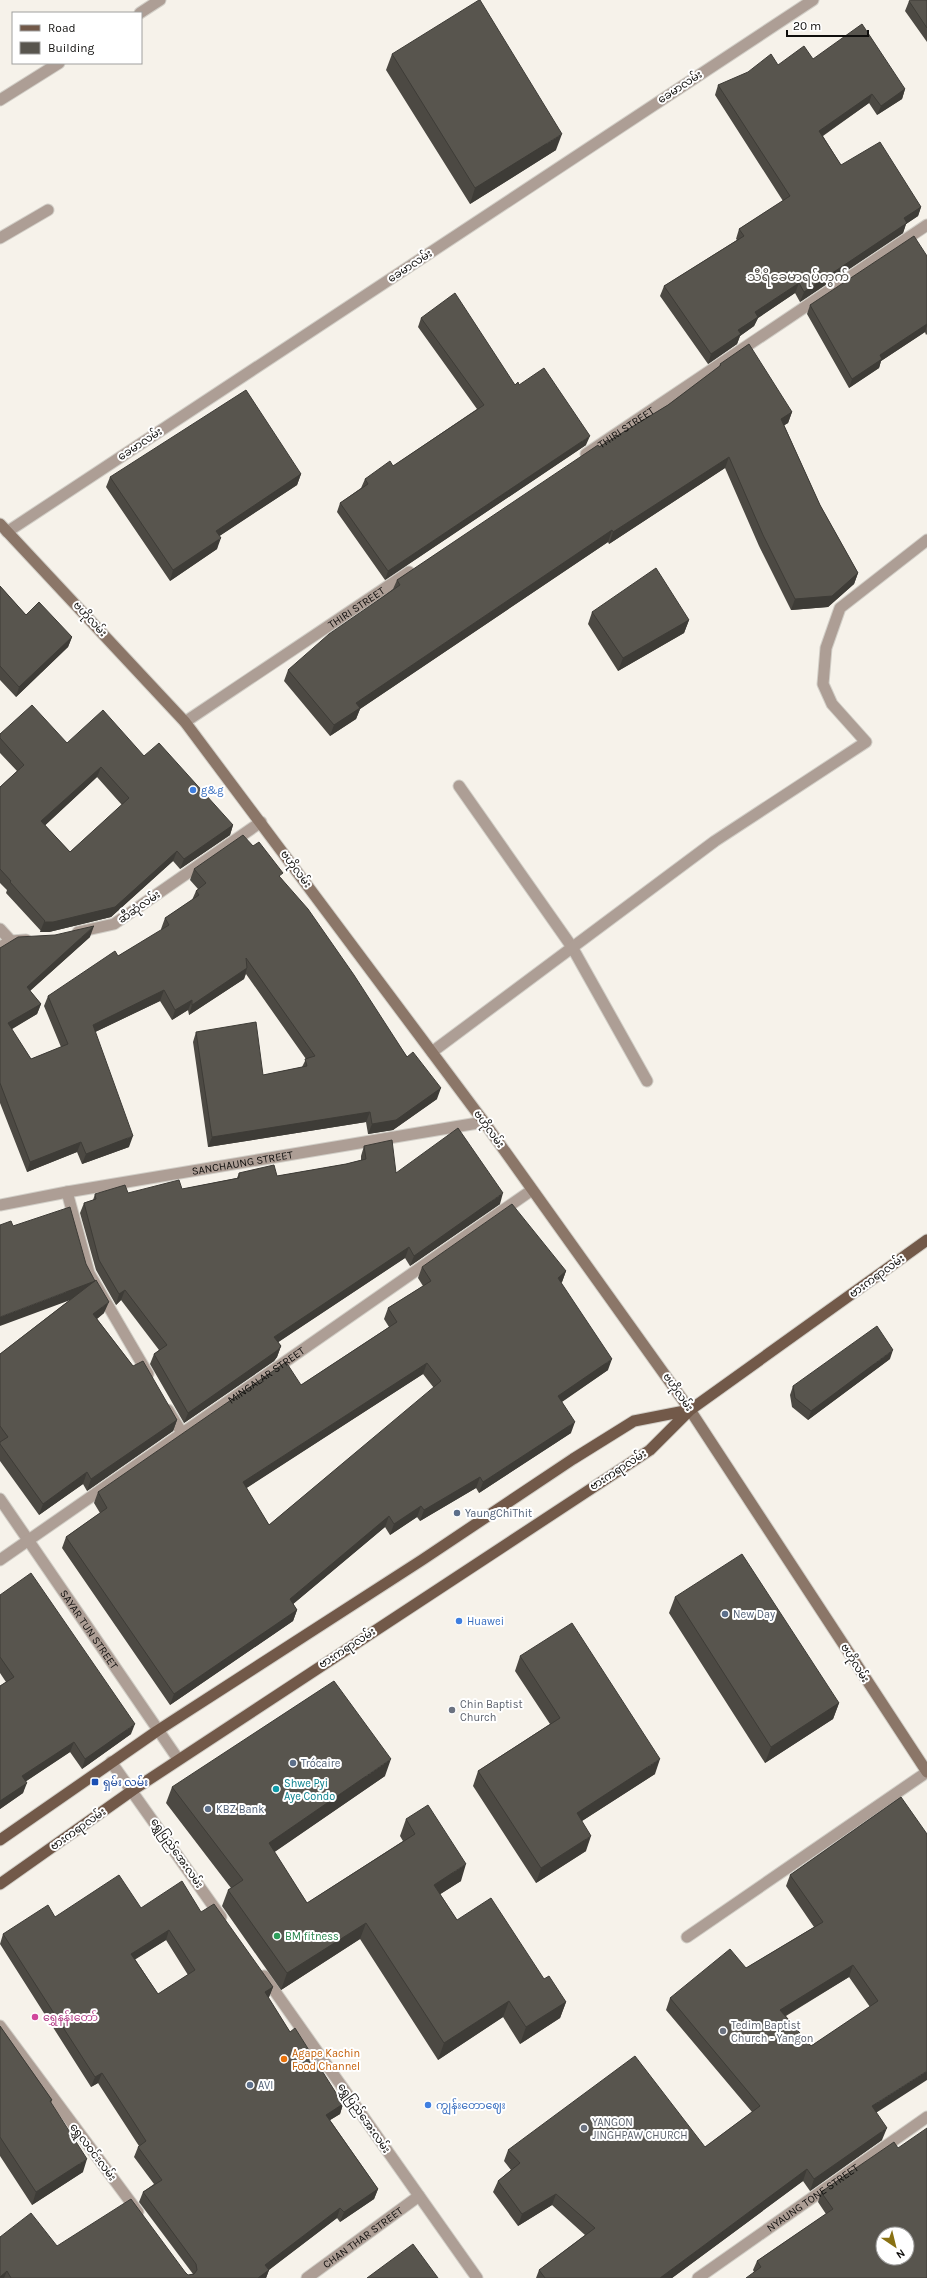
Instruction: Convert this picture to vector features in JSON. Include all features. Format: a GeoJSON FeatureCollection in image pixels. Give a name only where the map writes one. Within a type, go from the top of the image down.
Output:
{"type":"FeatureCollection","features":[{"type":"Feature","properties":{"kind":"main road","name":"ဗဟိုလမ်း"},"geometry":{"type":"LineString","coordinates":[[4,528],[185,722],[484,1122],[690,1410],[927,1772]]}},
{"type":"Feature","properties":{"kind":"main road","name":"ဗားကရာလမ်း"},"geometry":{"type":"LineString","coordinates":[[0,1884],[178,1759],[650,1450],[690,1410],[927,1240]]}},
{"type":"Feature","properties":{"kind":"main road","name":"ဗားကရာလမ်း"},"geometry":{"type":"LineString","coordinates":[[0,1840],[111,1762],[422,1560],[572,1459],[634,1421],[690,1410]]}},
{"type":"Feature","properties":{"kind":"street"},"geometry":{"type":"LineString","coordinates":[[142,12],[160,0]]}},
{"type":"Feature","properties":{"kind":"street","name":"ခေမာလမ်း"},"geometry":{"type":"LineString","coordinates":[[4,528],[813,0]]}},
{"type":"Feature","properties":{"kind":"street"},"geometry":{"type":"LineString","coordinates":[[0,100],[57,64]]}},
{"type":"Feature","properties":{"kind":"street"},"geometry":{"type":"LineString","coordinates":[[0,238],[48,210]]}},
{"type":"Feature","properties":{"kind":"street","name":"THIRI STREET"},"geometry":{"type":"LineString","coordinates":[[576,460],[927,225]]}},
{"type":"Feature","properties":{"kind":"street"},"geometry":{"type":"LineString","coordinates":[[432,1052],[715,841],[866,742],[832,704],[823,684],[826,648],[840,608],[927,540]]}},
{"type":"Feature","properties":{"kind":"street","name":"THIRI STREET"},"geometry":{"type":"LineString","coordinates":[[185,722],[417,567]]}},
{"type":"Feature","properties":{"kind":"street"},"geometry":{"type":"LineString","coordinates":[[459,786],[572,947],[647,1081]]}},
{"type":"Feature","properties":{"kind":"street","name":"ဆီဆုံလမ်း"},"geometry":{"type":"LineString","coordinates":[[64,936],[114,924],[261,822]]}},
{"type":"Feature","properties":{"kind":"street"},"geometry":{"type":"LineString","coordinates":[[0,929],[11,941]]}},
{"type":"Feature","properties":{"kind":"street"},"geometry":{"type":"LineString","coordinates":[[0,947],[11,941],[34,940]]}},
{"type":"Feature","properties":{"kind":"street","name":"SANCHAUNG STREET"},"geometry":{"type":"LineString","coordinates":[[0,1205],[67,1192],[484,1122]]}},
{"type":"Feature","properties":{"kind":"street","name":"MINGALAR STREET"},"geometry":{"type":"LineString","coordinates":[[0,1560],[532,1190]]}},
{"type":"Feature","properties":{"kind":"street"},"geometry":{"type":"LineString","coordinates":[[67,1192],[89,1273],[155,1387]]}},
{"type":"Feature","properties":{"kind":"street"},"geometry":{"type":"LineString","coordinates":[[163,1400],[182,1433]]}},
{"type":"Feature","properties":{"kind":"street","name":"SAYAR TUN STREET"},"geometry":{"type":"LineString","coordinates":[[0,1499],[178,1759]]}},
{"type":"Feature","properties":{"kind":"street","name":"ရွှေပြည်အေးလမ်း"},"geometry":{"type":"LineString","coordinates":[[111,1762],[133,1790],[228,1926]]}},
{"type":"Feature","properties":{"kind":"street"},"geometry":{"type":"LineString","coordinates":[[687,1937],[927,1772]]}},
{"type":"Feature","properties":{"kind":"street","name":"ရွှေပြည်အေးလမ်း"},"geometry":{"type":"LineString","coordinates":[[255,1964],[477,2278]]}},
{"type":"Feature","properties":{"kind":"street","name":"ရွှေလဝင်းလမ်း"},"geometry":{"type":"LineString","coordinates":[[0,2026],[144,2221]]}},
{"type":"Feature","properties":{"kind":"street","name":"NYAUNG TONE STREET"},"geometry":{"type":"LineString","coordinates":[[698,2278],[927,2117]]}},
{"type":"Feature","properties":{"kind":"street","name":"CHAN THAR STREET"},"geometry":{"type":"LineString","coordinates":[[307,2278],[419,2196]]}},
{"type":"Feature","properties":{"kind":"building"},"geometry":{"type":"Polygon","coordinates":[[[479,0],[562,134],[475,188],[392,54],[479,0]]]}},
{"type":"Feature","properties":{"kind":"building"},"geometry":{"type":"Polygon","coordinates":[[[927,0],[927,28],[909,1],[927,0]]]}},
{"type":"Feature","properties":{"kind":"building"},"geometry":{"type":"Polygon","coordinates":[[[862,24],[905,89],[881,106],[872,94],[819,131],[841,165],[880,142],[921,207],[904,218],[907,223],[804,292],[799,283],[755,312],[758,317],[738,330],[741,334],[711,354],[664,286],[744,236],[739,229],[790,196],[718,85],[748,72],[771,54],[778,65],[804,46],[813,59],[862,24]]]}},
{"type":"Feature","properties":{"kind":"building"},"geometry":{"type":"Polygon","coordinates":[[[914,236],[927,256],[927,324],[880,355],[882,359],[852,379],[810,305],[914,236]]]}},
{"type":"Feature","properties":{"kind":"building"},"geometry":{"type":"Polygon","coordinates":[[[455,293],[515,385],[518,382],[519,385],[544,368],[590,436],[388,571],[340,503],[368,484],[365,479],[390,461],[393,466],[484,405],[421,318],[455,293]]]}},
{"type":"Feature","properties":{"kind":"building"},"geometry":{"type":"Polygon","coordinates":[[[749,344],[792,412],[781,419],[820,505],[858,573],[832,596],[795,599],[763,535],[729,457],[613,532],[612,530],[356,703],[360,708],[334,725],[288,670],[329,634],[400,585],[397,580],[598,445],[599,447],[668,405],[721,365],[720,364],[749,344]]]}},
{"type":"Feature","properties":{"kind":"building"},"geometry":{"type":"Polygon","coordinates":[[[246,390],[301,474],[216,531],[221,538],[173,570],[110,477],[246,390]]]}},
{"type":"Feature","properties":{"kind":"building"},"geometry":{"type":"Polygon","coordinates":[[[656,568],[689,620],[623,658],[592,612],[656,568]]]}},
{"type":"Feature","properties":{"kind":"building"},"geometry":{"type":"Polygon","coordinates":[[[0,586],[26,615],[39,602],[72,637],[19,687],[0,666],[0,586]]]}},
{"type":"Feature","properties":{"kind":"building"},"geometry":{"type":"Polygon","coordinates":[[[32,705],[67,743],[103,710],[144,756],[159,743],[233,825],[184,859],[177,851],[115,907],[53,922],[44,922],[45,921],[0,869],[0,787],[24,765],[0,738],[0,734],[32,705]],[[101,767],[41,821],[70,852],[129,798],[101,767]]]}},
{"type":"Feature","properties":{"kind":"building"},"geometry":{"type":"Polygon","coordinates":[[[243,835],[253,846],[259,842],[283,873],[279,876],[308,909],[354,975],[407,1057],[413,1052],[441,1088],[396,1120],[372,1124],[370,1112],[212,1137],[196,1032],[256,1022],[263,1075],[307,1066],[305,1059],[315,1056],[246,958],[247,968],[192,1005],[192,1000],[175,1010],[164,990],[93,1025],[133,1136],[86,1154],[81,1142],[30,1162],[0,1083],[0,948],[18,937],[55,935],[94,926],[27,987],[41,1004],[8,1023],[31,1059],[68,1044],[48,996],[115,951],[118,956],[169,925],[165,918],[199,895],[196,891],[206,883],[194,869],[243,835]]]}},
{"type":"Feature","properties":{"kind":"building"},"geometry":{"type":"Polygon","coordinates":[[[458,1128],[503,1193],[414,1256],[409,1247],[274,1337],[281,1346],[278,1350],[188,1413],[154,1354],[167,1345],[125,1290],[119,1294],[99,1260],[84,1203],[96,1199],[95,1194],[125,1185],[128,1193],[179,1180],[182,1189],[239,1178],[239,1173],[274,1165],[277,1176],[346,1164],[366,1159],[364,1146],[392,1140],[396,1173],[458,1128]]]}},
{"type":"Feature","properties":{"kind":"building"},"geometry":{"type":"Polygon","coordinates":[[[512,1204],[566,1271],[558,1278],[612,1359],[558,1396],[575,1422],[483,1482],[480,1477],[424,1510],[421,1506],[394,1524],[389,1516],[290,1599],[297,1610],[174,1694],[66,1537],[107,1508],[98,1492],[286,1362],[301,1385],[397,1322],[388,1308],[431,1281],[422,1267],[512,1204]],[[427,1363],[243,1482],[269,1525],[441,1381],[427,1363]]]}},
{"type":"Feature","properties":{"kind":"building"},"geometry":{"type":"Polygon","coordinates":[[[70,1207],[86,1264],[95,1281],[0,1317],[0,1225],[11,1221],[13,1226],[70,1207]]]}},
{"type":"Feature","properties":{"kind":"building"},"geometry":{"type":"Polygon","coordinates":[[[96,1280],[109,1302],[93,1314],[133,1366],[143,1361],[177,1420],[91,1479],[87,1472],[43,1504],[0,1444],[0,1442],[8,1437],[0,1426],[0,1354],[96,1280]]]}},
{"type":"Feature","properties":{"kind":"building"},"geometry":{"type":"Polygon","coordinates":[[[877,1326],[893,1350],[811,1411],[795,1398],[793,1386],[877,1326]]]}},
{"type":"Feature","properties":{"kind":"building"},"geometry":{"type":"Polygon","coordinates":[[[742,1554],[839,1703],[771,1747],[675,1597],[742,1554]]]}},
{"type":"Feature","properties":{"kind":"building"},"geometry":{"type":"Polygon","coordinates":[[[31,1573],[135,1724],[85,1759],[74,1742],[22,1776],[27,1783],[0,1801],[0,1686],[14,1677],[0,1657],[0,1595],[31,1573]]]}},
{"type":"Feature","properties":{"kind":"building"},"geometry":{"type":"Polygon","coordinates":[[[572,1623],[660,1759],[577,1813],[591,1836],[541,1868],[478,1771],[560,1718],[520,1656],[572,1623]]]}},
{"type":"Feature","properties":{"kind":"building"},"geometry":{"type":"Polygon","coordinates":[[[334,1681],[391,1759],[269,1843],[307,1903],[415,1834],[406,1819],[428,1805],[466,1864],[434,1885],[457,1920],[491,1898],[544,1979],[549,1976],[566,2002],[526,2027],[509,2001],[444,2043],[366,1923],[287,1973],[228,1890],[243,1880],[172,1787],[334,1681]]]}},
{"type":"Feature","properties":{"kind":"building"},"geometry":{"type":"Polygon","coordinates":[[[901,1797],[927,1834],[927,2071],[872,2106],[887,2128],[814,2179],[807,2169],[660,2278],[545,2278],[539,2270],[595,2228],[556,2194],[522,2214],[498,2181],[520,2163],[508,2150],[635,2056],[705,2147],[760,2106],[670,1998],[730,1949],[746,1968],[823,1922],[790,1875],[901,1797]],[[853,1965],[780,2010],[811,2046],[878,2001],[853,1965]]]}},
{"type":"Feature","properties":{"kind":"building"},"geometry":{"type":"Polygon","coordinates":[[[119,1875],[141,1908],[182,1881],[201,1912],[214,1904],[273,1987],[265,1992],[290,2032],[295,2028],[343,2104],[326,2115],[378,2189],[344,2212],[340,2208],[265,2265],[269,2270],[258,2278],[11,2278],[7,2271],[0,2277],[0,2237],[31,2213],[57,2246],[131,2199],[185,2272],[188,2275],[194,2274],[197,2270],[196,2264],[143,2192],[162,2180],[138,2147],[146,2141],[102,2073],[95,2077],[3,1934],[48,1905],[55,1917],[119,1875]],[[169,1930],[131,1954],[158,1994],[195,1970],[169,1930]]]}},
{"type":"Feature","properties":{"kind":"building"},"geometry":{"type":"Polygon","coordinates":[[[0,2026],[52,2100],[50,2101],[87,2159],[36,2192],[0,2137],[0,2026]]]}},
{"type":"Feature","properties":{"kind":"building"},"geometry":{"type":"Polygon","coordinates":[[[927,2128],[927,2278],[746,2278],[761,2267],[757,2261],[833,2209],[821,2192],[894,2142],[898,2148],[927,2128]]]}},
{"type":"Feature","properties":{"kind":"building"},"geometry":{"type":"Polygon","coordinates":[[[413,2244],[438,2278],[367,2278],[413,2244]]]}},
{"type":"Feature","properties":{"kind":"place","name":"g&g"},"geometry":{"type":"Point","coordinates":[193,790]}},
{"type":"Feature","properties":{"kind":"place","name":"YaungChiThit"},"geometry":{"type":"Point","coordinates":[457,1513]}},
{"type":"Feature","properties":{"kind":"place","name":"New Day"},"geometry":{"type":"Point","coordinates":[725,1614]}},
{"type":"Feature","properties":{"kind":"place","name":"Huawei"},"geometry":{"type":"Point","coordinates":[459,1621]}},
{"type":"Feature","properties":{"kind":"place","name":"Chin Baptist Church"},"geometry":{"type":"Point","coordinates":[452,1710]}},
{"type":"Feature","properties":{"kind":"place","name":"Trócaire"},"geometry":{"type":"Point","coordinates":[293,1763]}},
{"type":"Feature","properties":{"kind":"place","name":"ရှမ်း လမ်း"},"geometry":{"type":"Point","coordinates":[95,1782]}},
{"type":"Feature","properties":{"kind":"place","name":"Shwe Pyi Aye Condo"},"geometry":{"type":"Point","coordinates":[276,1789]}},
{"type":"Feature","properties":{"kind":"place","name":"KBZ Bank"},"geometry":{"type":"Point","coordinates":[208,1809]}},
{"type":"Feature","properties":{"kind":"place","name":"BM fitness"},"geometry":{"type":"Point","coordinates":[277,1936]}},
{"type":"Feature","properties":{"kind":"place","name":"ရွှေနန်းတော်"},"geometry":{"type":"Point","coordinates":[35,2017]}},
{"type":"Feature","properties":{"kind":"place","name":"Tedim Baptist Church - Yangon"},"geometry":{"type":"Point","coordinates":[723,2031]}},
{"type":"Feature","properties":{"kind":"place","name":"Agape Kachin Food Channel"},"geometry":{"type":"Point","coordinates":[284,2059]}},
{"type":"Feature","properties":{"kind":"place","name":"AVI"},"geometry":{"type":"Point","coordinates":[250,2085]}},
{"type":"Feature","properties":{"kind":"place","name":"ကျွန်းတောဈေး"},"geometry":{"type":"Point","coordinates":[428,2105]}},
{"type":"Feature","properties":{"kind":"place","name":"YANGON JINGHPAW CHURCH"},"geometry":{"type":"Point","coordinates":[584,2128]}},
{"type":"Feature","properties":{"kind":"district","name":"သီရိခေမာရပ်ကွက်"},"geometry":{"type":"Point","coordinates":[798,276]}}]}
